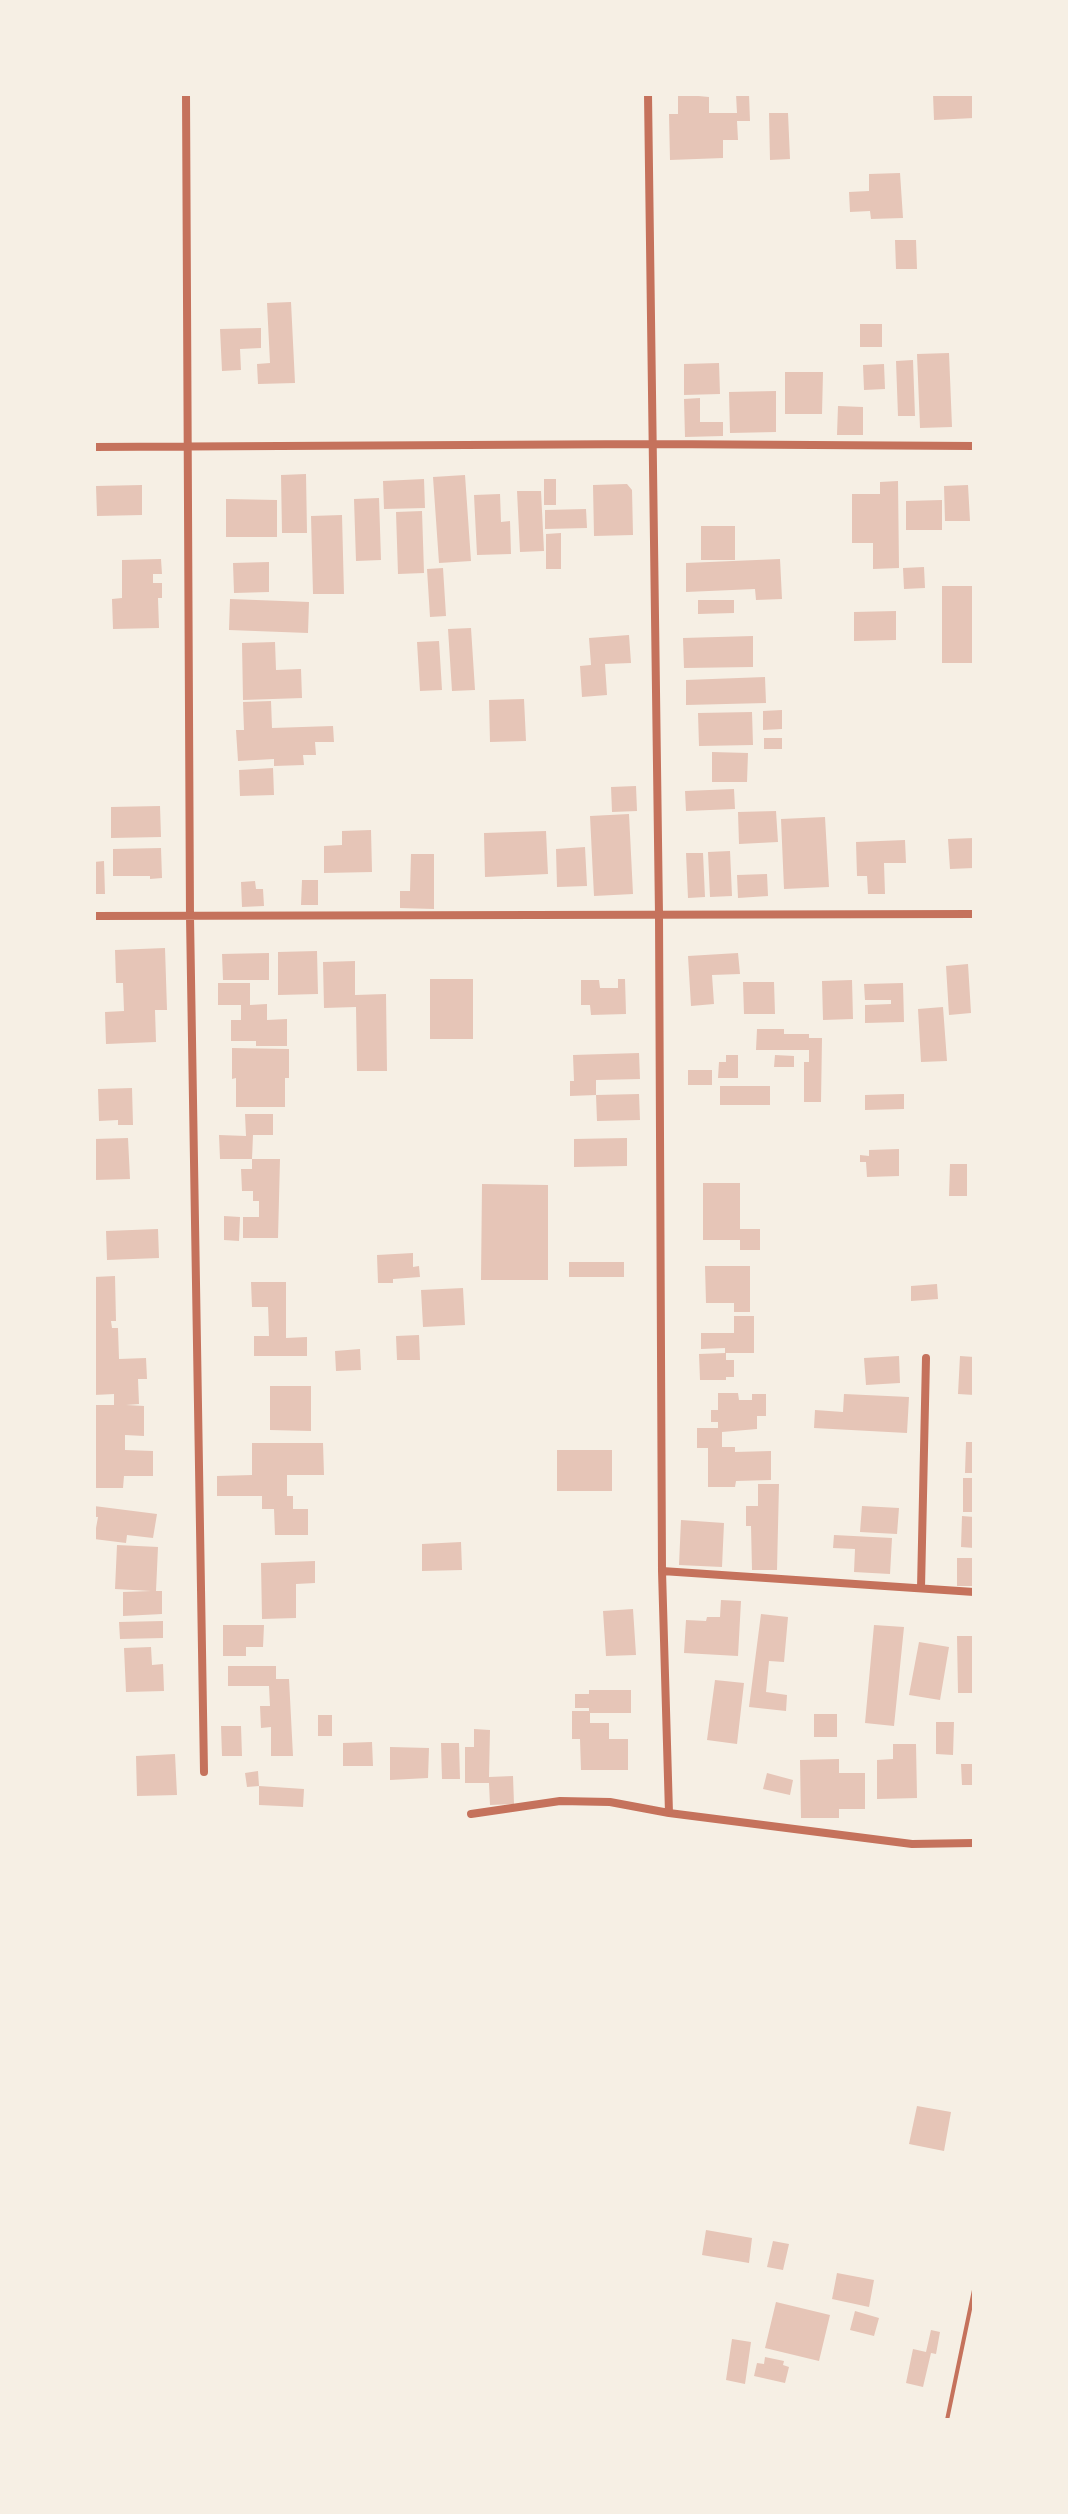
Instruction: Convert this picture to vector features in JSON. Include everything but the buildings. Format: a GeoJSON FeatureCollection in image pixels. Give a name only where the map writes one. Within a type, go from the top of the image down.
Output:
{"type":"FeatureCollection","features":[{"type":"Feature","properties":{"kind":"street"},"geometry":{"type":"LineString","coordinates":[[186,94],[190,917],[204,1772]]}},
{"type":"Feature","properties":{"kind":"street"},"geometry":{"type":"LineString","coordinates":[[648,94],[659,915],[662,1571],[669,1813]]}},
{"type":"Feature","properties":{"kind":"street"},"geometry":{"type":"LineString","coordinates":[[94,447],[974,446]]}},
{"type":"Feature","properties":{"kind":"street"},"geometry":{"type":"LineString","coordinates":[[94,916],[974,914]]}},
{"type":"Feature","properties":{"kind":"street"},"geometry":{"type":"LineString","coordinates":[[921,1588],[926,1358]]}},
{"type":"Feature","properties":{"kind":"street"},"geometry":{"type":"LineString","coordinates":[[662,1571],[974,1592]]}},
{"type":"Feature","properties":{"kind":"street"},"geometry":{"type":"LineString","coordinates":[[471,1814],[560,1801],[610,1802],[669,1813],[912,1844],[974,1843]]}},
{"type":"Feature","properties":{"kind":"lane"},"geometry":{"type":"LineString","coordinates":[[947,2420],[974,2290]]}}]}
